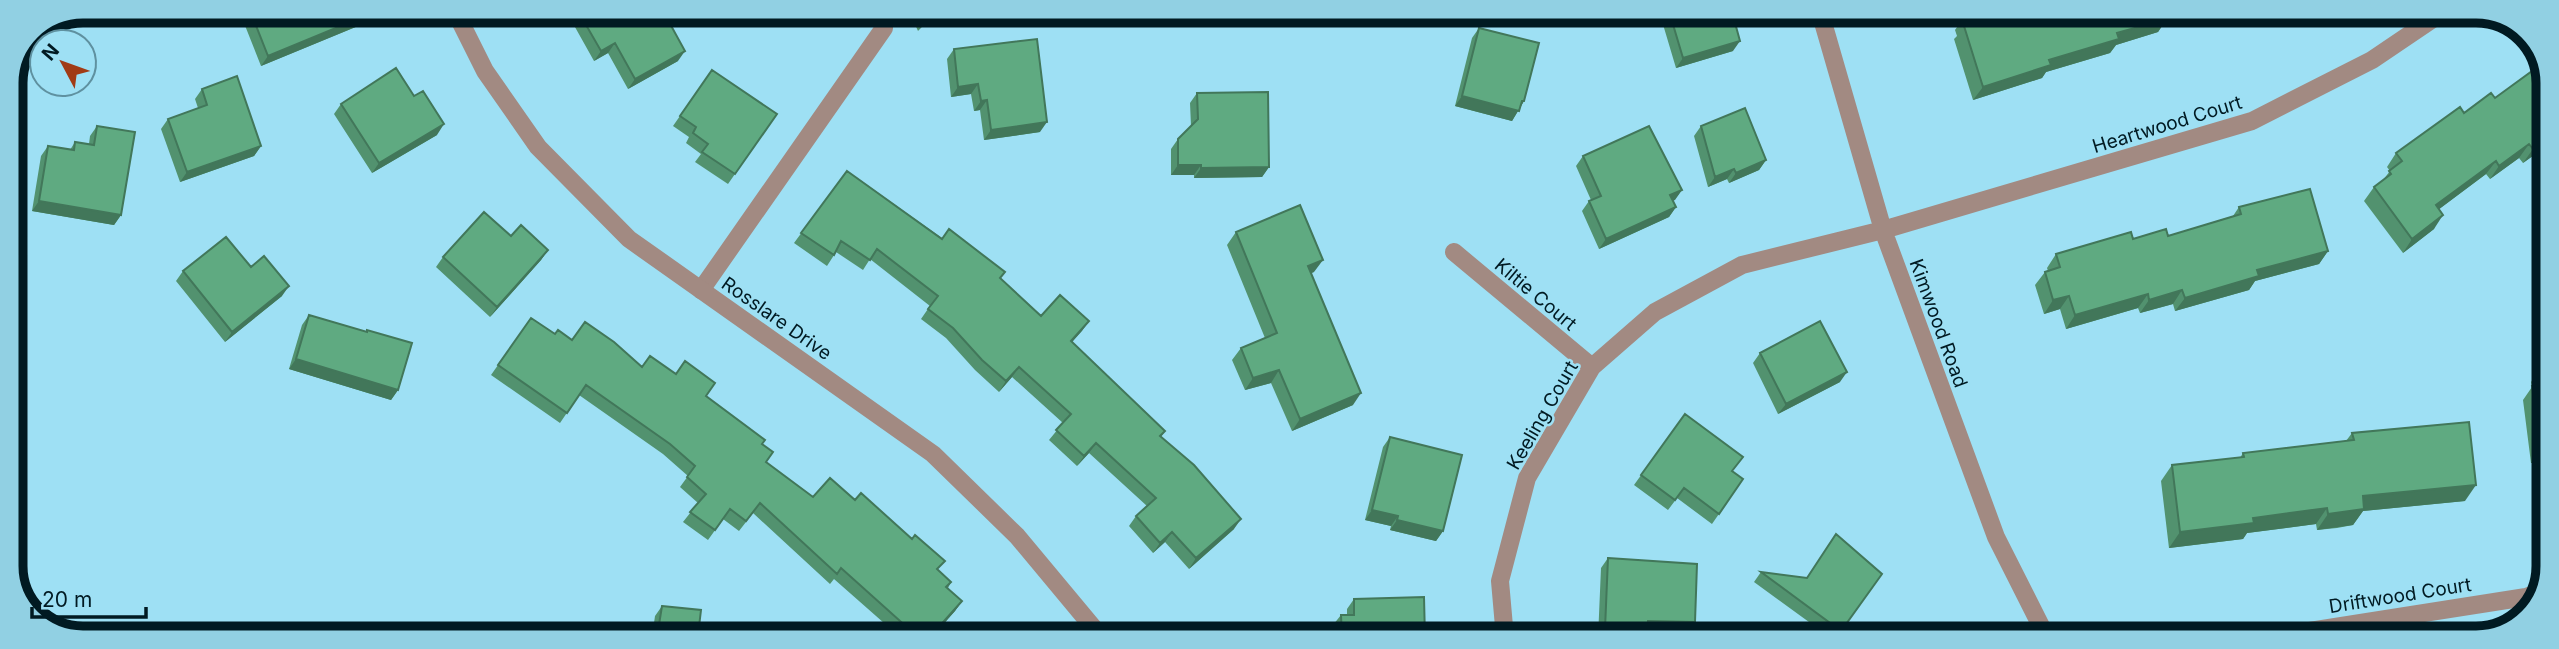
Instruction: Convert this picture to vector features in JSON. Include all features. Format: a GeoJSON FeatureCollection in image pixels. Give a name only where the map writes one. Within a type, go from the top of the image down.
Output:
{"type":"FeatureCollection","features":[{"type":"Feature","properties":{"kind":"street","name":"Rosslare Drive"},"geometry":{"type":"LineString","coordinates":[[461,23],[485,71],[538,147],[629,239],[933,454],[1017,536],[1092,626]]}},
{"type":"Feature","properties":{"kind":"street","name":"Kimwood Road"},"geometry":{"type":"LineString","coordinates":[[1823,23],[1883,230],[1996,537],[2041,626]]}},
{"type":"Feature","properties":{"kind":"street","name":"Heartwood Court"},"geometry":{"type":"LineString","coordinates":[[1883,230],[2252,121],[2372,60],[2427,23]]}},
{"type":"Feature","properties":{"kind":"street"},"geometry":{"type":"LineString","coordinates":[[701,290],[884,28]]}},
{"type":"Feature","properties":{"kind":"street","name":"Keeling Court"},"geometry":{"type":"LineString","coordinates":[[1504,626],[1500,581],[1527,478],[1592,368],[1655,312],[1742,265],[1883,230]]}},
{"type":"Feature","properties":{"kind":"street","name":"Kiltie Court"},"geometry":{"type":"LineString","coordinates":[[1454,252],[1592,368]]}},
{"type":"Feature","properties":{"kind":"street","name":"Driftwood Court"},"geometry":{"type":"LineString","coordinates":[[2341,626],[2528,596]]}},
{"type":"Feature","properties":{"kind":"building"},"geometry":{"type":"Polygon","coordinates":[[[255,23],[348,23],[268,56],[255,23]]]}},
{"type":"Feature","properties":{"kind":"building"},"geometry":{"type":"Polygon","coordinates":[[[585,23],[670,23],[685,51],[635,79],[615,43],[601,51],[585,23]]]}},
{"type":"Feature","properties":{"kind":"building"},"geometry":{"type":"Polygon","coordinates":[[[1673,23],[1735,23],[1740,41],[1683,58],[1673,23]]]}},
{"type":"Feature","properties":{"kind":"building"},"geometry":{"type":"Polygon","coordinates":[[[1966,23],[2153,23],[2117,33],[2119,39],[2049,60],[2051,65],[1983,87],[1964,26],[1966,23]]]}},
{"type":"Feature","properties":{"kind":"building"},"geometry":{"type":"Polygon","coordinates":[[[1479,28],[1539,43],[1519,111],[1462,96],[1479,28]]]}},
{"type":"Feature","properties":{"kind":"building"},"geometry":{"type":"Polygon","coordinates":[[[1037,39],[1047,122],[991,130],[987,100],[981,101],[978,84],[958,87],[954,49],[1037,39]]]}},
{"type":"Feature","properties":{"kind":"building"},"geometry":{"type":"Polygon","coordinates":[[[396,68],[414,96],[423,91],[444,124],[379,163],[341,104],[396,68]]]}},
{"type":"Feature","properties":{"kind":"building"},"geometry":{"type":"Polygon","coordinates":[[[2535,69],[2536,147],[2533,149],[2529,144],[2499,166],[2496,161],[2436,205],[2443,215],[2412,239],[2374,187],[2402,161],[2396,153],[2460,107],[2464,113],[2491,93],[2495,98],[2535,69]]]}},
{"type":"Feature","properties":{"kind":"building"},"geometry":{"type":"Polygon","coordinates":[[[712,70],[777,114],[735,174],[702,152],[708,144],[693,133],[696,127],[680,116],[712,70]]]}},
{"type":"Feature","properties":{"kind":"building"},"geometry":{"type":"Polygon","coordinates":[[[237,76],[261,146],[187,172],[168,119],[207,105],[202,89],[237,76]]]}},
{"type":"Feature","properties":{"kind":"building"},"geometry":{"type":"Polygon","coordinates":[[[1268,92],[1269,167],[1201,168],[1201,165],[1178,165],[1178,139],[1198,119],[1197,93],[1268,92]]]}},
{"type":"Feature","properties":{"kind":"building"},"geometry":{"type":"Polygon","coordinates":[[[1745,108],[1766,160],[1736,173],[1734,169],[1715,177],[1701,126],[1745,108]]]}},
{"type":"Feature","properties":{"kind":"building"},"geometry":{"type":"Polygon","coordinates":[[[97,126],[135,132],[121,215],[39,201],[48,146],[74,150],[75,142],[94,145],[97,126]]]}},
{"type":"Feature","properties":{"kind":"building"},"geometry":{"type":"Polygon","coordinates":[[[1649,126],[1682,190],[1670,195],[1676,207],[1606,239],[1589,201],[1601,196],[1583,156],[1649,126]]]}},
{"type":"Feature","properties":{"kind":"building"},"geometry":{"type":"Polygon","coordinates":[[[847,171],[942,239],[949,229],[1005,272],[1000,278],[1041,316],[1060,295],[1089,321],[1071,341],[1165,431],[1160,436],[1194,465],[1241,519],[1196,558],[1172,532],[1160,543],[1136,516],[1156,498],[1096,443],[1084,456],[1056,430],[1071,414],[1019,367],[1006,381],[982,360],[953,328],[928,309],[938,296],[877,249],[870,260],[841,241],[834,255],[801,233],[847,171]]]}},
{"type":"Feature","properties":{"kind":"building"},"geometry":{"type":"Polygon","coordinates":[[[2310,189],[2328,251],[2257,270],[2259,276],[2185,298],[2182,290],[2149,300],[2148,294],[2075,315],[2069,296],[2053,300],[2045,272],[2060,267],[2056,254],[2131,232],[2133,239],[2166,229],[2168,236],[2241,214],[2239,207],[2310,189]]]}},
{"type":"Feature","properties":{"kind":"building"},"geometry":{"type":"Polygon","coordinates":[[[1300,205],[1323,260],[1308,266],[1361,393],[1300,419],[1279,370],[1253,378],[1241,348],[1277,333],[1236,232],[1300,205]]]}},
{"type":"Feature","properties":{"kind":"building"},"geometry":{"type":"Polygon","coordinates":[[[484,212],[511,236],[521,225],[548,250],[497,307],[443,257],[484,212]]]}},
{"type":"Feature","properties":{"kind":"building"},"geometry":{"type":"Polygon","coordinates":[[[226,237],[251,267],[264,256],[289,286],[232,332],[183,271],[226,237]]]}},
{"type":"Feature","properties":{"kind":"building"},"geometry":{"type":"Polygon","coordinates":[[[309,315],[412,343],[398,390],[296,359],[309,315]]]}},
{"type":"Feature","properties":{"kind":"building"},"geometry":{"type":"Polygon","coordinates":[[[531,318],[555,334],[558,330],[572,340],[585,322],[614,342],[642,367],[650,356],[676,374],[685,361],[715,383],[706,396],[765,440],[762,444],[773,452],[766,462],[813,497],[830,478],[855,500],[861,493],[912,539],[915,535],[945,561],[937,569],[951,582],[946,587],[962,601],[940,626],[906,626],[841,568],[837,574],[760,503],[746,521],[730,509],[715,530],[690,512],[706,494],[687,477],[695,466],[670,444],[586,385],[567,413],[498,365],[531,318]]]}},
{"type":"Feature","properties":{"kind":"building"},"geometry":{"type":"Polygon","coordinates":[[[1820,321],[1847,372],[1786,404],[1760,353],[1820,321]]]}},
{"type":"Feature","properties":{"kind":"building"},"geometry":{"type":"Polygon","coordinates":[[[2532,386],[2536,386],[2536,418],[2532,386]]]}},
{"type":"Feature","properties":{"kind":"building"},"geometry":{"type":"Polygon","coordinates":[[[1685,414],[1743,457],[1732,471],[1743,479],[1719,514],[1684,488],[1675,500],[1641,475],[1685,414]]]}},
{"type":"Feature","properties":{"kind":"building"},"geometry":{"type":"Polygon","coordinates":[[[2469,422],[2476,485],[2363,496],[2364,509],[2328,514],[2327,508],[2253,518],[2254,523],[2180,532],[2172,465],[2244,457],[2243,453],[2354,440],[2352,433],[2469,422]]]}},
{"type":"Feature","properties":{"kind":"building"},"geometry":{"type":"Polygon","coordinates":[[[1390,437],[1462,455],[1443,531],[1397,520],[1398,516],[1372,510],[1390,437]]]}},
{"type":"Feature","properties":{"kind":"building"},"geometry":{"type":"Polygon","coordinates":[[[1836,534],[1882,574],[1845,626],[1834,626],[1761,572],[1807,578],[1836,534]]]}},
{"type":"Feature","properties":{"kind":"building"},"geometry":{"type":"Polygon","coordinates":[[[1608,558],[1697,564],[1695,622],[1648,621],[1648,626],[1605,626],[1608,558]]]}},
{"type":"Feature","properties":{"kind":"building"},"geometry":{"type":"Polygon","coordinates":[[[1424,597],[1425,626],[1341,626],[1341,615],[1354,615],[1354,599],[1424,597]]]}},
{"type":"Feature","properties":{"kind":"building"},"geometry":{"type":"Polygon","coordinates":[[[662,606],[701,610],[699,626],[659,626],[662,606]]]}}]}
